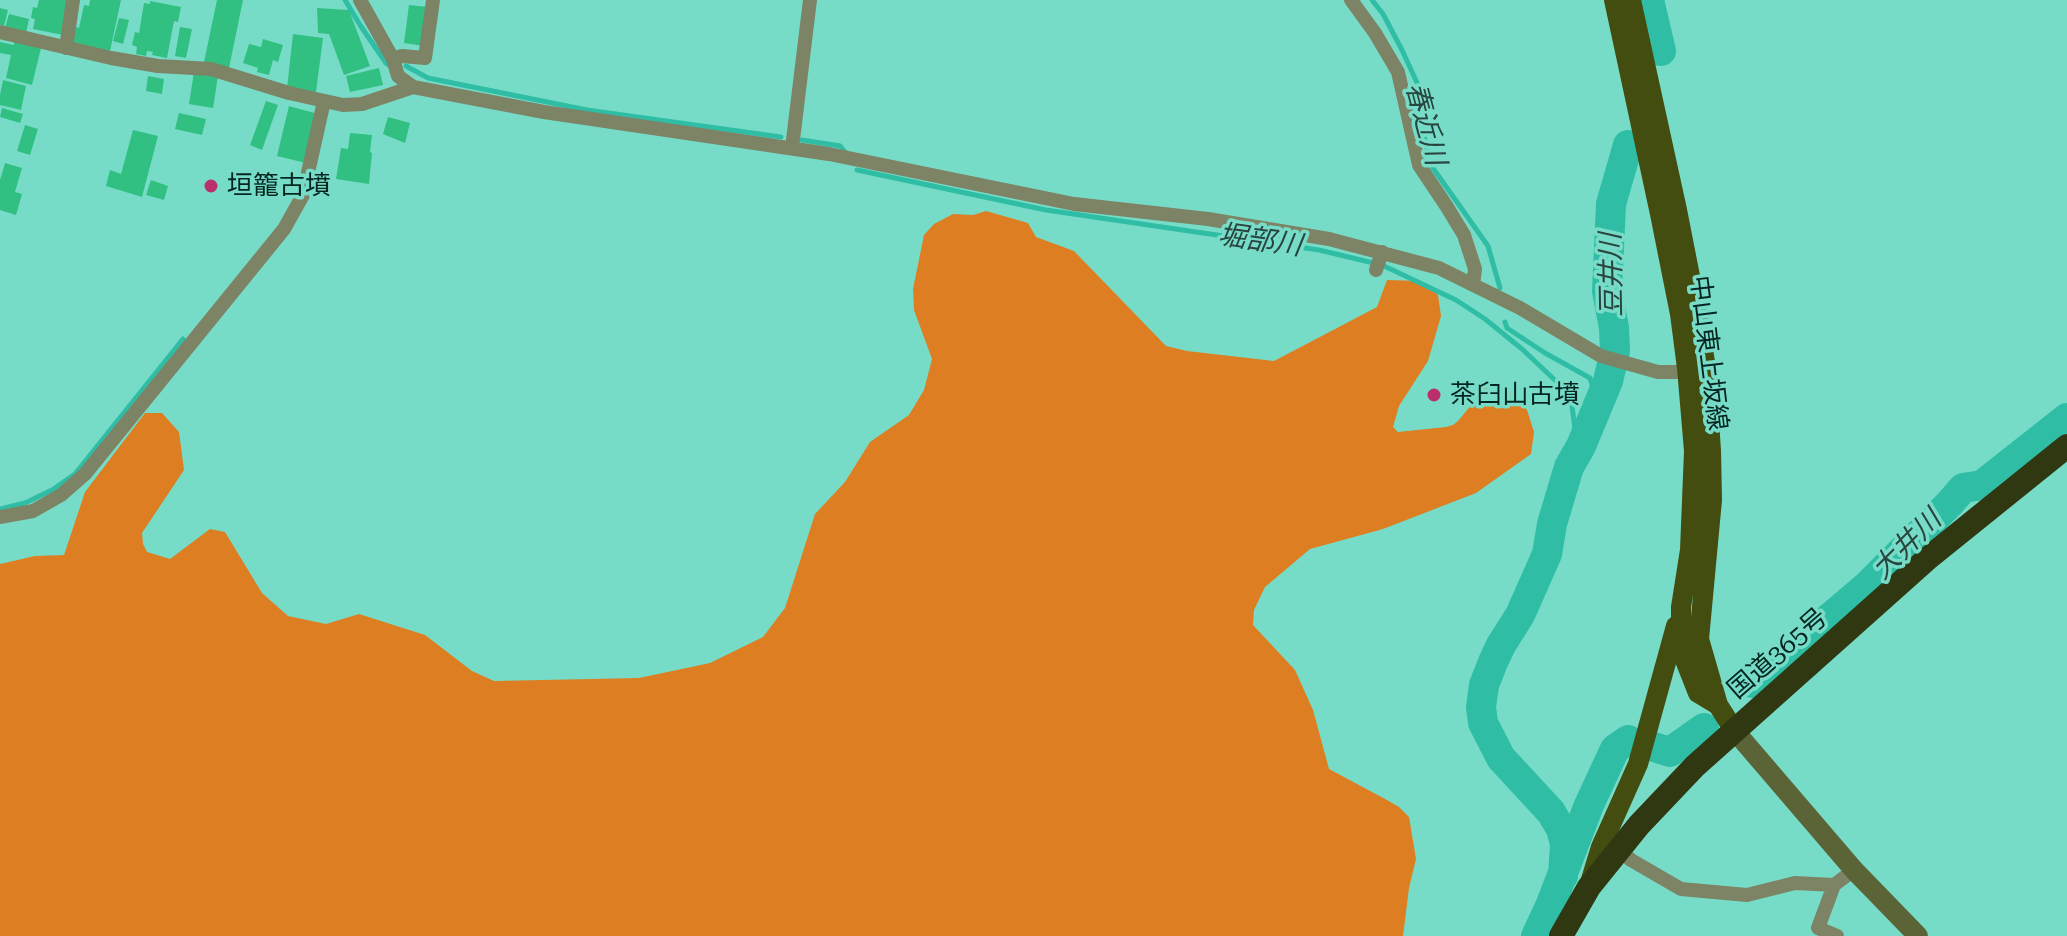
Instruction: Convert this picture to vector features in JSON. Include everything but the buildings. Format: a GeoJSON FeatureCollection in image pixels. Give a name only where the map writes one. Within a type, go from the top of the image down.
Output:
{"type":"FeatureCollection","features":[{"type":"Feature","properties":{"kind":"highway","name":"国道365号"},"geometry":{"type":"LineString","coordinates":[[1561,936],[1589,887],[1639,825],[1676,786],[1734,730],[1927,559],[2067,446]]}},
{"type":"Feature","properties":{"kind":"main road","name":"中山東上坂線"},"geometry":{"type":"LineString","coordinates":[[1614,0],[1680,314],[1696,365],[1711,451],[1712,500],[1699,639],[1718,705],[1734,730]]}},
{"type":"Feature","properties":{"kind":"main road","name":"中山東上坂線"},"geometry":{"type":"LineString","coordinates":[[1631,0],[1697,312],[1693,505],[1681,607],[1681,635],[1685,660],[1698,693],[1718,705]]}},
{"type":"Feature","properties":{"kind":"main road"},"geometry":{"type":"LineString","coordinates":[[1589,887],[1601,847],[1638,764],[1681,607]]}},
{"type":"Feature","properties":{"kind":"street"},"geometry":{"type":"LineString","coordinates":[[66,48],[73,0]]}},
{"type":"Feature","properties":{"kind":"street"},"geometry":{"type":"LineString","coordinates":[[360,0],[393,59],[398,76],[413,87],[544,112],[792,148],[1074,204],[1208,219],[1329,239],[1379,260],[1439,268],[1520,308],[1601,356],[1658,372],[1676,372],[1696,365]]}},
{"type":"Feature","properties":{"kind":"street"},"geometry":{"type":"LineString","coordinates":[[393,59],[402,56],[425,58],[433,0]]}},
{"type":"Feature","properties":{"kind":"street"},"geometry":{"type":"LineString","coordinates":[[792,148],[810,0]]}},
{"type":"Feature","properties":{"kind":"street"},"geometry":{"type":"LineString","coordinates":[[1351,0],[1398,72],[1419,165],[1464,235],[1475,269],[1473,285]]}},
{"type":"Feature","properties":{"kind":"street"},"geometry":{"type":"LineString","coordinates":[[0,32],[158,66],[211,69],[289,93],[343,105],[362,104],[413,87]]}},
{"type":"Feature","properties":{"kind":"street"},"geometry":{"type":"LineString","coordinates":[[0,517],[33,511],[61,495],[85,474],[284,229],[303,195],[324,101]]}},
{"type":"Feature","properties":{"kind":"street"},"geometry":{"type":"LineString","coordinates":[[1734,730],[1854,870],[1918,936]]}},
{"type":"Feature","properties":{"kind":"street"},"geometry":{"type":"LineString","coordinates":[[1619,850],[1681,889],[1747,895],[1795,883],[1834,885]]}},
{"type":"Feature","properties":{"kind":"street"},"geometry":{"type":"LineString","coordinates":[[1837,936],[1818,928],[1834,885],[1854,870]]}},
{"type":"Feature","properties":{"kind":"shaded area"},"geometry":{"type":"Polygon","coordinates":[[[986,211],[1028,223],[1036,237],[1074,251],[1166,346],[1187,351],[1274,361],[1377,307],[1387,280],[1421,281],[1438,295],[1441,316],[1428,361],[1399,406],[1393,427],[1398,432],[1453,425],[1488,385],[1514,393],[1527,410],[1534,432],[1531,454],[1476,493],[1383,529],[1310,549],[1265,587],[1254,610],[1253,625],[1295,670],[1313,710],[1329,769],[1399,807],[1409,817],[1416,859],[1403,936],[0,936],[0,564],[35,556],[64,555],[85,492],[145,413],[162,413],[179,432],[184,470],[142,533],[147,552],[170,559],[210,529],[225,532],[262,593],[288,616],[326,624],[359,614],[425,635],[472,671],[494,681],[639,678],[710,663],[763,637],[785,608],[815,514],[845,482],[870,442],[909,415],[924,390],[932,359],[914,310],[913,289],[924,235],[934,224],[953,214],[973,215],[986,211]]]}},
{"type":"Feature","properties":{"kind":"waterway"},"geometry":{"type":"LineString","coordinates":[[345,0],[390,66]]}},
{"type":"Feature","properties":{"kind":"waterway","name":"春近川"},"geometry":{"type":"LineString","coordinates":[[1372,0],[1383,14],[1418,85],[1418,107],[1430,164],[1488,246],[1500,288]]}},
{"type":"Feature","properties":{"kind":"waterway","name":"豆井川"},"geometry":{"type":"LineString","coordinates":[[1649,0],[1661,51]]}},
{"type":"Feature","properties":{"kind":"waterway"},"geometry":{"type":"LineString","coordinates":[[406,66],[428,78],[587,110],[781,137]]}},
{"type":"Feature","properties":{"kind":"waterway","name":"堀部川"},"geometry":{"type":"LineString","coordinates":[[802,140],[840,146],[845,152]]}},
{"type":"Feature","properties":{"kind":"waterway"},"geometry":{"type":"LineString","coordinates":[[1563,876],[1565,844],[1561,829],[1551,812],[1501,758],[1483,723],[1481,707],[1484,685],[1493,662],[1520,615],[1547,554],[1552,524],[1569,467],[1608,381],[1615,351],[1607,291],[1611,204],[1628,145]]}},
{"type":"Feature","properties":{"kind":"waterway","name":"堀部川"},"geometry":{"type":"LineString","coordinates":[[857,170],[1046,210],[1319,250],[1382,265],[1456,300],[1522,349],[1558,383],[1572,406],[1574,443],[1581,446]]}},
{"type":"Feature","properties":{"kind":"waterway","name":"春近川"},"geometry":{"type":"LineString","coordinates":[[1505,322],[1507,328],[1590,378],[1598,404]]}},
{"type":"Feature","properties":{"kind":"waterway"},"geometry":{"type":"LineString","coordinates":[[0,509],[25,503],[75,474],[183,339]]}},
{"type":"Feature","properties":{"kind":"waterway","name":"大井川"},"geometry":{"type":"LineString","coordinates":[[1753,683],[1866,587],[1963,488],[1982,485],[2067,418]]}},
{"type":"Feature","properties":{"kind":"waterway","name":"大井川"},"geometry":{"type":"LineString","coordinates":[[1654,747],[1670,752],[1704,728]]}},
{"type":"Feature","properties":{"kind":"waterway","name":"大井川"},"geometry":{"type":"LineString","coordinates":[[1536,936],[1615,749],[1628,740]]}},
{"type":"Feature","properties":{"kind":"place","name":"垣籠古墳"},"geometry":{"type":"Point","coordinates":[211,186]}},
{"type":"Feature","properties":{"kind":"place","name":"茶臼山古墳"},"geometry":{"type":"Point","coordinates":[1434,395]}}]}
